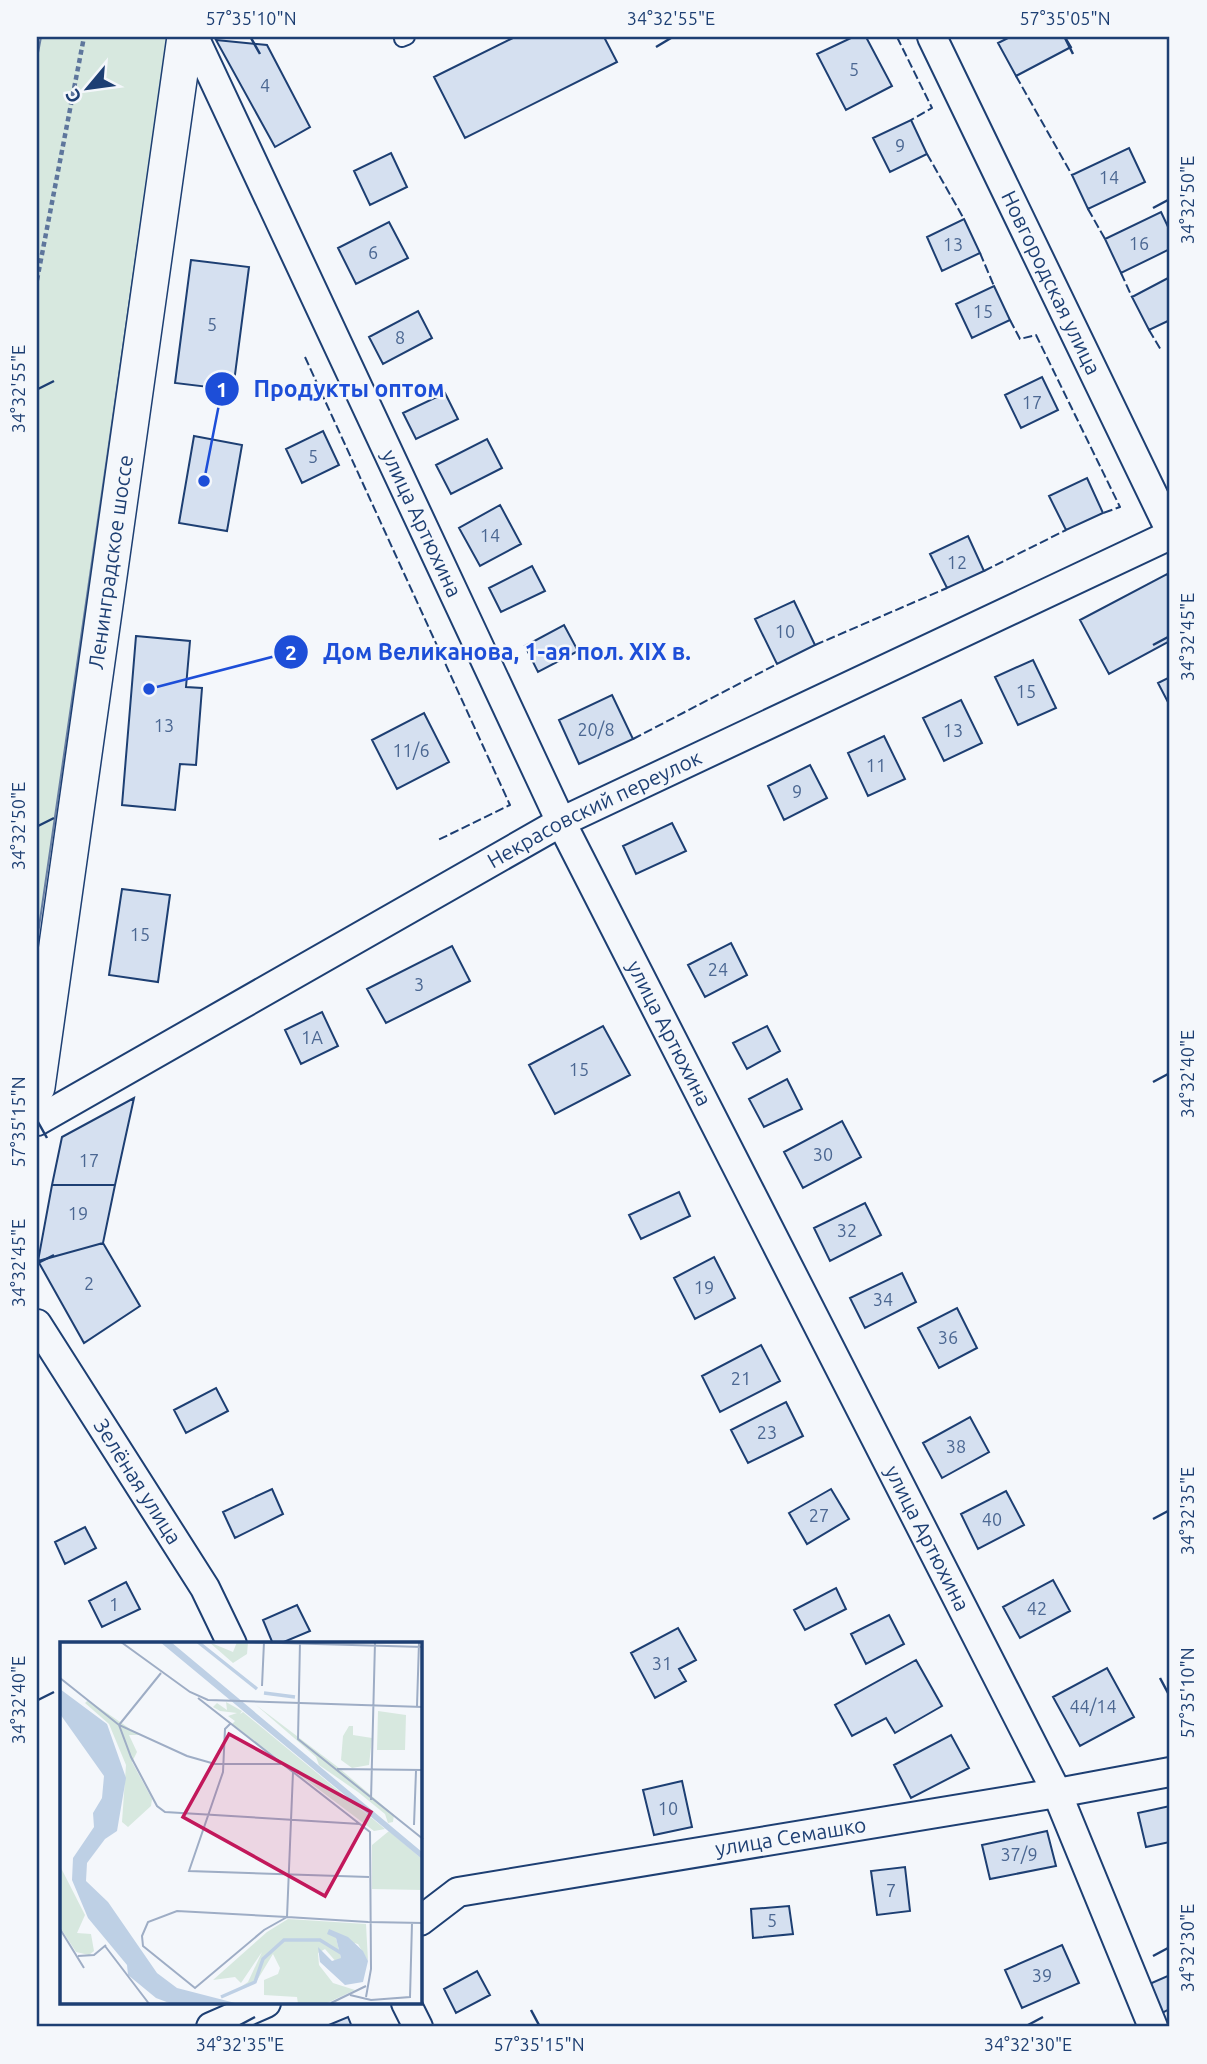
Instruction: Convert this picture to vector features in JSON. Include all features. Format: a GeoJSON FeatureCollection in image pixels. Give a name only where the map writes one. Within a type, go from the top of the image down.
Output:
{"type":"FeatureCollection","features":[{"type":"Feature","properties":{"kind":"street","name":"Ленинградское шоссе"},"geometry":{"type":"LineString","coordinates":[[37,1087],[185,37]]}},
{"type":"Feature","properties":{"kind":"street","name":"улица Артюхина"},"geometry":{"type":"LineString","coordinates":[[194,37],[561,822],[1057,1793],[1153,2027]]}},
{"type":"Feature","properties":{"kind":"street","name":"Новгородская улица"},"geometry":{"type":"LineString","coordinates":[[932,37],[1170,533]]}},
{"type":"Feature","properties":{"kind":"street","name":"Некрасовский переулок"},"geometry":{"type":"LineString","coordinates":[[37,1121],[561,822],[1170,533]]}},
{"type":"Feature","properties":{"kind":"street","name":"Зелёная улица"},"geometry":{"type":"LineString","coordinates":[[37,1324],[205,1588],[231,1642]]}},
{"type":"Feature","properties":{"kind":"street","name":"улица Семашко"},"geometry":{"type":"LineString","coordinates":[[422,1919],[458,1892],[1170,1772]]}},
{"type":"Feature","properties":{"kind":"street"},"geometry":{"type":"LineString","coordinates":[[211,2027],[264,2004]]}},
{"type":"Feature","properties":{"kind":"street"},"geometry":{"type":"LineString","coordinates":[[407,2004],[418,2027]]}},
{"type":"Feature","properties":{"kind":"path"},"geometry":{"type":"LineString","coordinates":[[37,280],[84,37]]}},
{"type":"Feature","properties":{"kind":"shaded area"},"geometry":{"type":"Polygon","coordinates":[[[41,37],[168,37],[37,941],[37,58],[41,37]]]}},
{"type":"Feature","properties":{"kind":"building"},"geometry":{"type":"Polygon","coordinates":[[[515,37],[604,37],[617,62],[465,138],[434,77],[515,37]]]}},
{"type":"Feature","properties":{"kind":"building"},"geometry":{"type":"Polygon","coordinates":[[[853,37],[866,37],[892,86],[846,110],[817,54],[853,37]]]}},
{"type":"Feature","properties":{"kind":"building"},"geometry":{"type":"Polygon","coordinates":[[[1010,37],[1065,37],[1071,47],[1016,76],[998,43],[1010,37]]]}},
{"type":"Feature","properties":{"kind":"building"},"geometry":{"type":"Polygon","coordinates":[[[216,40],[267,45],[310,127],[275,147],[216,40]]]}},
{"type":"Feature","properties":{"kind":"building"},"geometry":{"type":"Polygon","coordinates":[[[911,120],[927,154],[890,172],[873,138],[911,120]]]}},
{"type":"Feature","properties":{"kind":"building"},"geometry":{"type":"Polygon","coordinates":[[[1129,148],[1145,182],[1088,209],[1072,175],[1129,148]]]}},
{"type":"Feature","properties":{"kind":"building"},"geometry":{"type":"Polygon","coordinates":[[[391,153],[407,187],[370,205],[354,171],[391,153]]]}},
{"type":"Feature","properties":{"kind":"building"},"geometry":{"type":"Polygon","coordinates":[[[1161,212],[1170,231],[1170,249],[1121,273],[1105,239],[1161,212]]]}},
{"type":"Feature","properties":{"kind":"building"},"geometry":{"type":"Polygon","coordinates":[[[964,219],[980,253],[942,271],[927,237],[964,219]]]}},
{"type":"Feature","properties":{"kind":"building"},"geometry":{"type":"Polygon","coordinates":[[[389,222],[408,258],[356,284],[338,248],[389,222]]]}},
{"type":"Feature","properties":{"kind":"building"},"geometry":{"type":"Polygon","coordinates":[[[191,260],[249,267],[233,390],[175,383],[191,260]]]}},
{"type":"Feature","properties":{"kind":"building"},"geometry":{"type":"Polygon","coordinates":[[[1170,277],[1170,320],[1149,330],[1132,297],[1170,277]]]}},
{"type":"Feature","properties":{"kind":"building"},"geometry":{"type":"Polygon","coordinates":[[[994,286],[1010,320],[972,338],[956,304],[994,286]]]}},
{"type":"Feature","properties":{"kind":"building"},"geometry":{"type":"Polygon","coordinates":[[[418,311],[432,338],[383,364],[369,337],[418,311]]]}},
{"type":"Feature","properties":{"kind":"building"},"geometry":{"type":"Polygon","coordinates":[[[1042,377],[1058,410],[1021,428],[1005,395],[1042,377]]]}},
{"type":"Feature","properties":{"kind":"building"},"geometry":{"type":"Polygon","coordinates":[[[445,393],[458,419],[416,439],[403,413],[445,393]]]}},
{"type":"Feature","properties":{"kind":"building"},"geometry":{"type":"Polygon","coordinates":[[[323,431],[339,465],[302,483],[286,449],[323,431]]]}},
{"type":"Feature","properties":{"kind":"building"},"geometry":{"type":"Polygon","coordinates":[[[194,436],[242,445],[227,531],[179,523],[194,436]]]}},
{"type":"Feature","properties":{"kind":"building"},"geometry":{"type":"Polygon","coordinates":[[[487,439],[502,468],[451,494],[436,465],[487,439]]]}},
{"type":"Feature","properties":{"kind":"building"},"geometry":{"type":"Polygon","coordinates":[[[1087,478],[1103,513],[1066,530],[1049,496],[1087,478]]]}},
{"type":"Feature","properties":{"kind":"building"},"geometry":{"type":"Polygon","coordinates":[[[500,505],[521,544],[480,566],[459,528],[500,505]]]}},
{"type":"Feature","properties":{"kind":"building"},"geometry":{"type":"Polygon","coordinates":[[[968,536],[984,571],[947,588],[930,554],[968,536]]]}},
{"type":"Feature","properties":{"kind":"building"},"geometry":{"type":"Polygon","coordinates":[[[532,566],[545,591],[501,612],[489,588],[532,566]]]}},
{"type":"Feature","properties":{"kind":"building"},"geometry":{"type":"Polygon","coordinates":[[[1167,574],[1170,580],[1170,641],[1109,674],[1080,620],[1167,574]]]}},
{"type":"Feature","properties":{"kind":"building"},"geometry":{"type":"Polygon","coordinates":[[[794,601],[815,645],[777,664],[755,619],[794,601]]]}},
{"type":"Feature","properties":{"kind":"building"},"geometry":{"type":"Polygon","coordinates":[[[564,625],[578,651],[538,672],[525,646],[564,625]]]}},
{"type":"Feature","properties":{"kind":"building"},"geometry":{"type":"Polygon","coordinates":[[[136,636],[190,641],[186,687],[202,688],[196,765],[180,764],[175,810],[122,805],[136,636]]]}},
{"type":"Feature","properties":{"kind":"building"},"geometry":{"type":"Polygon","coordinates":[[[1033,660],[1056,708],[1018,725],[995,677],[1033,660]]]}},
{"type":"Feature","properties":{"kind":"building"},"geometry":{"type":"Polygon","coordinates":[[[1170,677],[1170,706],[1158,683],[1170,677]]]}},
{"type":"Feature","properties":{"kind":"building"},"geometry":{"type":"Polygon","coordinates":[[[612,695],[633,739],[579,764],[559,720],[612,695]]]}},
{"type":"Feature","properties":{"kind":"building"},"geometry":{"type":"Polygon","coordinates":[[[961,700],[982,743],[944,761],[923,718],[961,700]]]}},
{"type":"Feature","properties":{"kind":"building"},"geometry":{"type":"Polygon","coordinates":[[[424,713],[449,762],[397,789],[372,740],[424,713]]]}},
{"type":"Feature","properties":{"kind":"building"},"geometry":{"type":"Polygon","coordinates":[[[884,736],[905,779],[868,796],[848,753],[884,736]]]}},
{"type":"Feature","properties":{"kind":"building"},"geometry":{"type":"Polygon","coordinates":[[[810,765],[827,798],[784,820],[768,786],[810,765]]]}},
{"type":"Feature","properties":{"kind":"building"},"geometry":{"type":"Polygon","coordinates":[[[672,823],[686,851],[636,874],[623,846],[672,823]]]}},
{"type":"Feature","properties":{"kind":"building"},"geometry":{"type":"Polygon","coordinates":[[[122,889],[170,895],[158,982],[109,975],[122,889]]]}},
{"type":"Feature","properties":{"kind":"building"},"geometry":{"type":"Polygon","coordinates":[[[731,943],[747,975],[705,997],[688,965],[731,943]]]}},
{"type":"Feature","properties":{"kind":"building"},"geometry":{"type":"Polygon","coordinates":[[[452,946],[470,981],[386,1023],[367,989],[452,946]]]}},
{"type":"Feature","properties":{"kind":"building"},"geometry":{"type":"Polygon","coordinates":[[[322,1012],[338,1046],[301,1064],[285,1030],[322,1012]]]}},
{"type":"Feature","properties":{"kind":"building"},"geometry":{"type":"Polygon","coordinates":[[[603,1026],[630,1075],[555,1114],[529,1065],[603,1026]]]}},
{"type":"Feature","properties":{"kind":"building"},"geometry":{"type":"Polygon","coordinates":[[[767,1026],[780,1051],[747,1069],[733,1043],[767,1026]]]}},
{"type":"Feature","properties":{"kind":"building"},"geometry":{"type":"Polygon","coordinates":[[[787,1079],[802,1109],[764,1127],[749,1099],[787,1079]]]}},
{"type":"Feature","properties":{"kind":"building"},"geometry":{"type":"Polygon","coordinates":[[[134,1098],[115,1185],[52,1185],[62,1137],[134,1098]]]}},
{"type":"Feature","properties":{"kind":"building"},"geometry":{"type":"Polygon","coordinates":[[[842,1121],[861,1157],[803,1188],[784,1152],[842,1121]]]}},
{"type":"Feature","properties":{"kind":"building"},"geometry":{"type":"Polygon","coordinates":[[[52,1185],[115,1185],[103,1243],[38,1261],[52,1185]]]}},
{"type":"Feature","properties":{"kind":"building"},"geometry":{"type":"Polygon","coordinates":[[[679,1192],[690,1216],[641,1239],[629,1215],[679,1192]]]}},
{"type":"Feature","properties":{"kind":"building"},"geometry":{"type":"Polygon","coordinates":[[[865,1203],[881,1235],[830,1261],[814,1228],[865,1203]]]}},
{"type":"Feature","properties":{"kind":"building"},"geometry":{"type":"Polygon","coordinates":[[[103,1243],[140,1306],[84,1343],[38,1261],[103,1243]]]}},
{"type":"Feature","properties":{"kind":"building"},"geometry":{"type":"Polygon","coordinates":[[[714,1257],[735,1298],[695,1319],[674,1278],[714,1257]]]}},
{"type":"Feature","properties":{"kind":"building"},"geometry":{"type":"Polygon","coordinates":[[[902,1273],[916,1302],[865,1328],[850,1298],[902,1273]]]}},
{"type":"Feature","properties":{"kind":"building"},"geometry":{"type":"Polygon","coordinates":[[[957,1308],[977,1348],[939,1368],[918,1328],[957,1308]]]}},
{"type":"Feature","properties":{"kind":"building"},"geometry":{"type":"Polygon","coordinates":[[[761,1345],[780,1381],[720,1412],[702,1376],[761,1345]]]}},
{"type":"Feature","properties":{"kind":"building"},"geometry":{"type":"Polygon","coordinates":[[[216,1388],[228,1411],[186,1433],[174,1410],[216,1388]]]}},
{"type":"Feature","properties":{"kind":"building"},"geometry":{"type":"Polygon","coordinates":[[[786,1402],[803,1436],[748,1463],[731,1430],[786,1402]]]}},
{"type":"Feature","properties":{"kind":"building"},"geometry":{"type":"Polygon","coordinates":[[[970,1417],[989,1452],[942,1478],[923,1443],[970,1417]]]}},
{"type":"Feature","properties":{"kind":"building"},"geometry":{"type":"Polygon","coordinates":[[[272,1489],[283,1514],[235,1538],[223,1512],[272,1489]]]}},
{"type":"Feature","properties":{"kind":"building"},"geometry":{"type":"Polygon","coordinates":[[[831,1489],[849,1519],[807,1544],[789,1513],[831,1489]]]}},
{"type":"Feature","properties":{"kind":"building"},"geometry":{"type":"Polygon","coordinates":[[[1006,1491],[1024,1525],[978,1549],[961,1514],[1006,1491]]]}},
{"type":"Feature","properties":{"kind":"building"},"geometry":{"type":"Polygon","coordinates":[[[85,1527],[96,1548],[65,1564],[55,1542],[85,1527]]]}},
{"type":"Feature","properties":{"kind":"building"},"geometry":{"type":"Polygon","coordinates":[[[1053,1580],[1070,1611],[1020,1638],[1003,1607],[1053,1580]]]}},
{"type":"Feature","properties":{"kind":"building"},"geometry":{"type":"Polygon","coordinates":[[[126,1582],[140,1609],[102,1627],[89,1601],[126,1582]]]}},
{"type":"Feature","properties":{"kind":"building"},"geometry":{"type":"Polygon","coordinates":[[[836,1588],[846,1609],[805,1630],[794,1610],[836,1588]]]}},
{"type":"Feature","properties":{"kind":"building"},"geometry":{"type":"Polygon","coordinates":[[[297,1605],[310,1631],[284,1642],[272,1642],[263,1620],[297,1605]]]}},
{"type":"Feature","properties":{"kind":"building"},"geometry":{"type":"Polygon","coordinates":[[[889,1615],[904,1644],[866,1664],[851,1634],[889,1615]]]}},
{"type":"Feature","properties":{"kind":"building"},"geometry":{"type":"Polygon","coordinates":[[[678,1628],[696,1660],[679,1669],[686,1681],[655,1698],[631,1653],[678,1628]]]}},
{"type":"Feature","properties":{"kind":"building"},"geometry":{"type":"Polygon","coordinates":[[[916,1660],[942,1706],[895,1733],[886,1718],[852,1736],[835,1705],[916,1660]]]}},
{"type":"Feature","properties":{"kind":"building"},"geometry":{"type":"Polygon","coordinates":[[[1107,1668],[1134,1717],[1080,1746],[1053,1697],[1107,1668]]]}},
{"type":"Feature","properties":{"kind":"building"},"geometry":{"type":"Polygon","coordinates":[[[951,1735],[969,1768],[911,1798],[894,1765],[951,1735]]]}},
{"type":"Feature","properties":{"kind":"building"},"geometry":{"type":"Polygon","coordinates":[[[682,1781],[692,1827],[654,1835],[643,1790],[682,1781]]]}},
{"type":"Feature","properties":{"kind":"building"},"geometry":{"type":"Polygon","coordinates":[[[1170,1806],[1170,1842],[1146,1847],[1138,1813],[1170,1806]]]}},
{"type":"Feature","properties":{"kind":"building"},"geometry":{"type":"Polygon","coordinates":[[[1047,1831],[1056,1866],[990,1879],[982,1845],[1047,1831]]]}},
{"type":"Feature","properties":{"kind":"building"},"geometry":{"type":"Polygon","coordinates":[[[905,1867],[910,1911],[877,1915],[871,1871],[905,1867]]]}},
{"type":"Feature","properties":{"kind":"building"},"geometry":{"type":"Polygon","coordinates":[[[789,1906],[793,1934],[753,1938],[751,1909],[789,1906]]]}},
{"type":"Feature","properties":{"kind":"building"},"geometry":{"type":"Polygon","coordinates":[[[1062,1945],[1079,1983],[1022,2008],[1005,1970],[1062,1945]]]}},
{"type":"Feature","properties":{"kind":"building"},"geometry":{"type":"Polygon","coordinates":[[[477,1971],[490,1995],[456,2013],[444,1989],[477,1971]]]}},
{"type":"Feature","properties":{"kind":"building"},"geometry":{"type":"Polygon","coordinates":[[[1170,1975],[1170,2009],[1160,2014],[1147,1985],[1170,1975]]]}},
{"type":"Feature","properties":{"kind":"building"},"geometry":{"type":"Polygon","coordinates":[[[348,2017],[352,2027],[324,2027],[348,2017]]]}},
{"type":"Feature","properties":{"kind":"fence"},"geometry":{"type":"LineString","coordinates":[[897,37],[932,108],[911,120]]}},
{"type":"Feature","properties":{"kind":"fence"},"geometry":{"type":"LineString","coordinates":[[1016,76],[1072,175]]}},
{"type":"Feature","properties":{"kind":"fence"},"geometry":{"type":"LineString","coordinates":[[927,154],[964,219]]}},
{"type":"Feature","properties":{"kind":"fence"},"geometry":{"type":"LineString","coordinates":[[1088,209],[1105,239]]}},
{"type":"Feature","properties":{"kind":"fence"},"geometry":{"type":"LineString","coordinates":[[980,253],[994,286]]}},
{"type":"Feature","properties":{"kind":"fence"},"geometry":{"type":"LineString","coordinates":[[1121,273],[1132,297]]}},
{"type":"Feature","properties":{"kind":"fence"},"geometry":{"type":"LineString","coordinates":[[1010,320],[1020,339],[1036,335],[1120,507],[1103,513]]}},
{"type":"Feature","properties":{"kind":"fence"},"geometry":{"type":"LineString","coordinates":[[1149,330],[1161,350]]}},
{"type":"Feature","properties":{"kind":"fence"},"geometry":{"type":"LineString","coordinates":[[305,357],[510,805],[438,840]]}},
{"type":"Feature","properties":{"kind":"fence"},"geometry":{"type":"LineString","coordinates":[[984,571],[1066,530]]}},
{"type":"Feature","properties":{"kind":"fence"},"geometry":{"type":"LineString","coordinates":[[815,645],[947,588]]}},
{"type":"Feature","properties":{"kind":"fence"},"geometry":{"type":"LineString","coordinates":[[633,739],[777,664]]}},
{"type":"Feature","properties":{"kind":"place","name":"Продукты оптом"},"geometry":{"type":"Point","coordinates":[204,481]}},
{"type":"Feature","properties":{"kind":"place","name":"Дом Великанова, 1-ая пол. XIX в."},"geometry":{"type":"Point","coordinates":[149,689]}}]}
